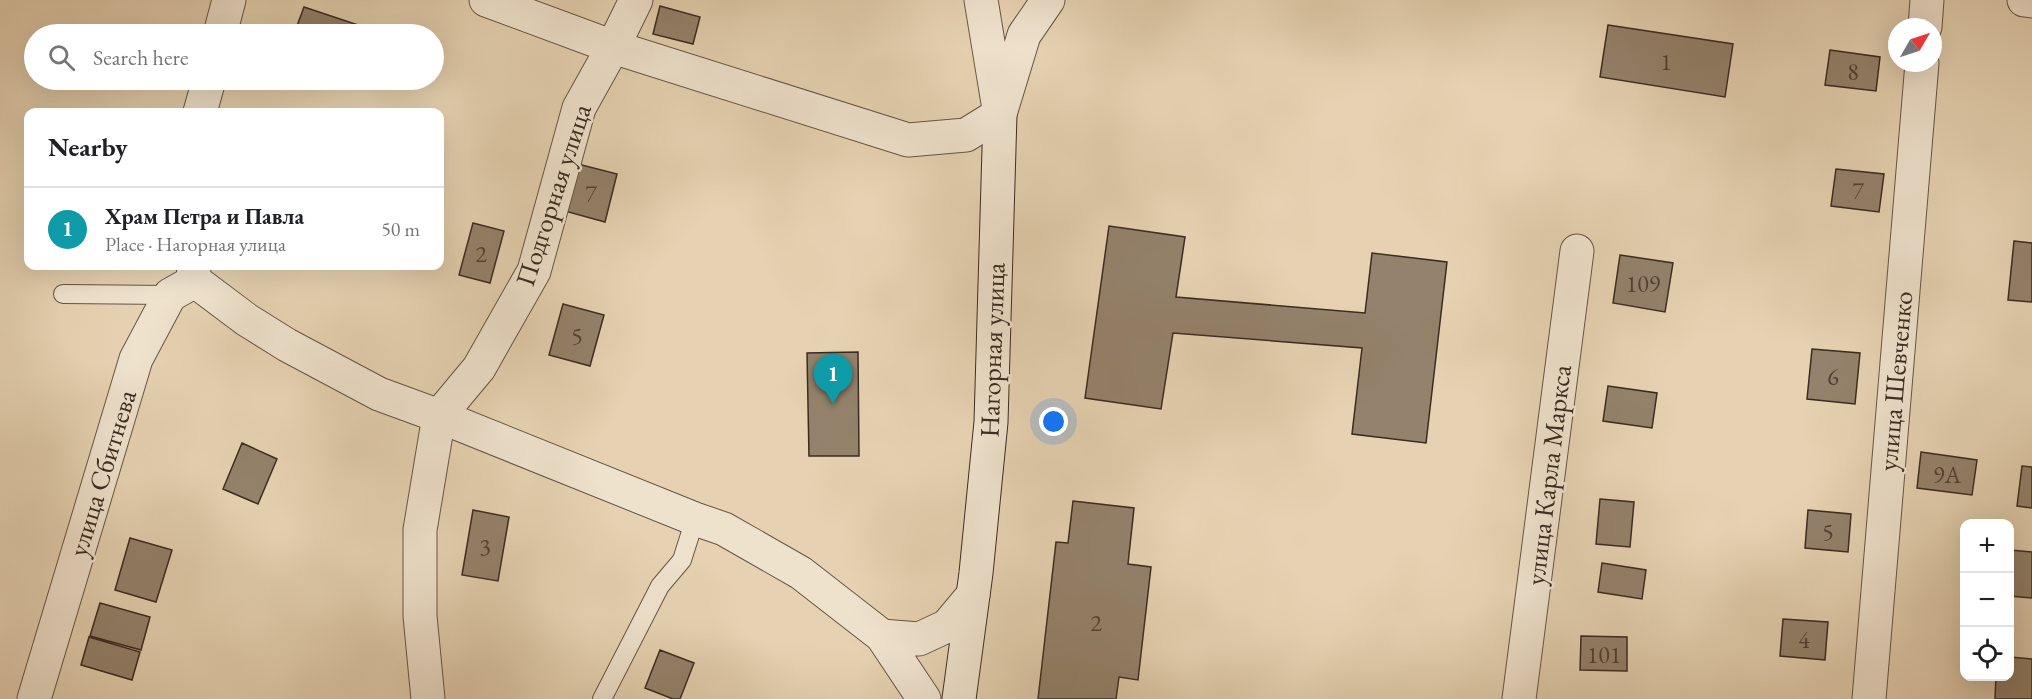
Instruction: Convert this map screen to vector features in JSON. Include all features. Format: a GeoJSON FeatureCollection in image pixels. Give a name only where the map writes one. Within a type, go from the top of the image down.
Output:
{"type":"FeatureCollection","features":[{"type":"Feature","properties":{"kind":"street"},"geometry":{"type":"LineString","coordinates":[[223,24],[229,0]]}},
{"type":"Feature","properties":{"kind":"street"},"geometry":{"type":"LineString","coordinates":[[486,0],[614,47],[908,140],[966,135],[1000,114],[1024,35],[1048,0]]}},
{"type":"Feature","properties":{"kind":"street","name":"Подгорная улица"},"geometry":{"type":"LineString","coordinates":[[439,416],[479,368],[534,271],[579,108],[614,47],[636,0]]}},
{"type":"Feature","properties":{"kind":"street","name":"Нагорная улица"},"geometry":{"type":"LineString","coordinates":[[959,699],[973,595],[991,422],[1000,114],[981,0]]}},
{"type":"Feature","properties":{"kind":"street"},"geometry":{"type":"LineString","coordinates":[[1925,18],[1927,0]]}},
{"type":"Feature","properties":{"kind":"street"},"geometry":{"type":"LineString","coordinates":[[2024,0],[2032,1]]}},
{"type":"Feature","properties":{"kind":"street","name":"улица Шевченко"},"geometry":{"type":"LineString","coordinates":[[1869,699],[1921,72]]}},
{"type":"Feature","properties":{"kind":"street"},"geometry":{"type":"LineString","coordinates":[[201,108],[206,90]]}},
{"type":"Feature","properties":{"kind":"street","name":"улица Карла Маркса"},"geometry":{"type":"LineString","coordinates":[[1519,699],[1577,251]]}},
{"type":"Feature","properties":{"kind":"street"},"geometry":{"type":"LineString","coordinates":[[186,280],[287,345],[379,394],[724,529],[801,573],[882,636],[924,699]]}},
{"type":"Feature","properties":{"kind":"street","name":"улица Сбитнева"},"geometry":{"type":"LineString","coordinates":[[34,699],[136,359],[186,280]]}},
{"type":"Feature","properties":{"kind":"street"},"geometry":{"type":"LineString","coordinates":[[428,699],[420,616],[420,530],[439,416]]}},
{"type":"Feature","properties":{"kind":"street"},"geometry":{"type":"LineString","coordinates":[[882,636],[919,639],[947,626],[973,595]]}},
{"type":"Feature","properties":{"kind":"lane"},"geometry":{"type":"LineString","coordinates":[[63,294],[186,280]]}},
{"type":"Feature","properties":{"kind":"lane"},"geometry":{"type":"LineString","coordinates":[[603,699],[660,586],[682,560],[695,519]]}},
{"type":"Feature","properties":{"kind":"building"},"geometry":{"type":"Polygon","coordinates":[[[660,6],[700,17],[693,44],[653,34],[660,6]]]}},
{"type":"Feature","properties":{"kind":"building"},"geometry":{"type":"Polygon","coordinates":[[[304,7],[355,24],[298,24],[304,7]]]}},
{"type":"Feature","properties":{"kind":"building"},"geometry":{"type":"Polygon","coordinates":[[[1608,25],[1733,44],[1725,97],[1600,77],[1608,25]]]}},
{"type":"Feature","properties":{"kind":"building"},"geometry":{"type":"Polygon","coordinates":[[[1830,50],[1880,57],[1876,91],[1825,85],[1830,50]]]}},
{"type":"Feature","properties":{"kind":"building"},"geometry":{"type":"Polygon","coordinates":[[[578,164],[617,174],[605,222],[565,211],[578,164]]]}},
{"type":"Feature","properties":{"kind":"building"},"geometry":{"type":"Polygon","coordinates":[[[1836,169],[1884,174],[1879,212],[1831,206],[1836,169]]]}},
{"type":"Feature","properties":{"kind":"building"},"geometry":{"type":"Polygon","coordinates":[[[473,223],[504,231],[490,283],[459,275],[473,223]]]}},
{"type":"Feature","properties":{"kind":"building"},"geometry":{"type":"Polygon","coordinates":[[[1109,226],[1185,237],[1176,297],[1365,313],[1372,253],[1447,262],[1426,443],[1352,434],[1362,348],[1173,333],[1161,409],[1085,398],[1109,226]]]}},
{"type":"Feature","properties":{"kind":"building"},"geometry":{"type":"Polygon","coordinates":[[[2014,241],[2032,243],[2032,302],[2008,300],[2014,241]]]}},
{"type":"Feature","properties":{"kind":"building"},"geometry":{"type":"Polygon","coordinates":[[[1620,255],[1673,263],[1665,312],[1613,303],[1620,255]]]}},
{"type":"Feature","properties":{"kind":"building"},"geometry":{"type":"Polygon","coordinates":[[[563,304],[604,315],[590,366],[549,355],[563,304]]]}},
{"type":"Feature","properties":{"kind":"building"},"geometry":{"type":"Polygon","coordinates":[[[1812,349],[1860,353],[1855,404],[1807,399],[1812,349]]]}},
{"type":"Feature","properties":{"kind":"building"},"geometry":{"type":"Polygon","coordinates":[[[858,352],[859,456],[809,456],[807,353],[858,352]]]}},
{"type":"Feature","properties":{"kind":"building"},"geometry":{"type":"Polygon","coordinates":[[[1608,386],[1657,393],[1652,428],[1603,421],[1608,386]]]}},
{"type":"Feature","properties":{"kind":"building"},"geometry":{"type":"Polygon","coordinates":[[[242,443],[277,459],[258,504],[223,489],[242,443]]]}},
{"type":"Feature","properties":{"kind":"building"},"geometry":{"type":"Polygon","coordinates":[[[1921,452],[1977,460],[1972,495],[1917,488],[1921,452]]]}},
{"type":"Feature","properties":{"kind":"building"},"geometry":{"type":"Polygon","coordinates":[[[2022,466],[2032,467],[2032,508],[2017,506],[2022,466]]]}},
{"type":"Feature","properties":{"kind":"building"},"geometry":{"type":"Polygon","coordinates":[[[1600,499],[1634,502],[1630,547],[1596,544],[1600,499]]]}},
{"type":"Feature","properties":{"kind":"building"},"geometry":{"type":"Polygon","coordinates":[[[1073,501],[1134,508],[1128,564],[1151,567],[1138,680],[1119,677],[1116,699],[1038,699],[1056,542],[1068,543],[1073,501]]]}},
{"type":"Feature","properties":{"kind":"building"},"geometry":{"type":"Polygon","coordinates":[[[473,510],[509,517],[498,581],[462,575],[473,510]]]}},
{"type":"Feature","properties":{"kind":"building"},"geometry":{"type":"Polygon","coordinates":[[[1808,510],[1851,514],[1848,552],[1805,548],[1808,510]]]}},
{"type":"Feature","properties":{"kind":"building"},"geometry":{"type":"Polygon","coordinates":[[[130,538],[172,550],[156,602],[115,590],[130,538]]]}},
{"type":"Feature","properties":{"kind":"building"},"geometry":{"type":"Polygon","coordinates":[[[2014,550],[2032,552],[2032,598],[2014,596],[2014,550]]]}},
{"type":"Feature","properties":{"kind":"building"},"geometry":{"type":"Polygon","coordinates":[[[1602,563],[1646,570],[1642,599],[1598,592],[1602,563]]]}},
{"type":"Feature","properties":{"kind":"building"},"geometry":{"type":"Polygon","coordinates":[[[100,603],[150,617],[141,650],[90,636],[100,603]]]}},
{"type":"Feature","properties":{"kind":"building"},"geometry":{"type":"Polygon","coordinates":[[[1783,619],[1828,622],[1825,660],[1780,656],[1783,619]]]}},
{"type":"Feature","properties":{"kind":"building"},"geometry":{"type":"Polygon","coordinates":[[[1581,636],[1627,637],[1627,671],[1580,670],[1581,636]]]}},
{"type":"Feature","properties":{"kind":"building"},"geometry":{"type":"Polygon","coordinates":[[[89,637],[140,652],[132,680],[81,665],[89,637]]]}},
{"type":"Feature","properties":{"kind":"building"},"geometry":{"type":"Polygon","coordinates":[[[660,650],[694,663],[680,699],[673,699],[645,688],[660,650]]]}},
{"type":"Feature","properties":{"kind":"building"},"geometry":{"type":"Polygon","coordinates":[[[2014,657],[2032,659],[2032,699],[1995,699],[1996,681],[2014,681],[2014,657]]]}},
{"type":"Feature","properties":{"kind":"place","name":"Храм Петра и Павла"},"geometry":{"type":"Point","coordinates":[833,404]}}]}
